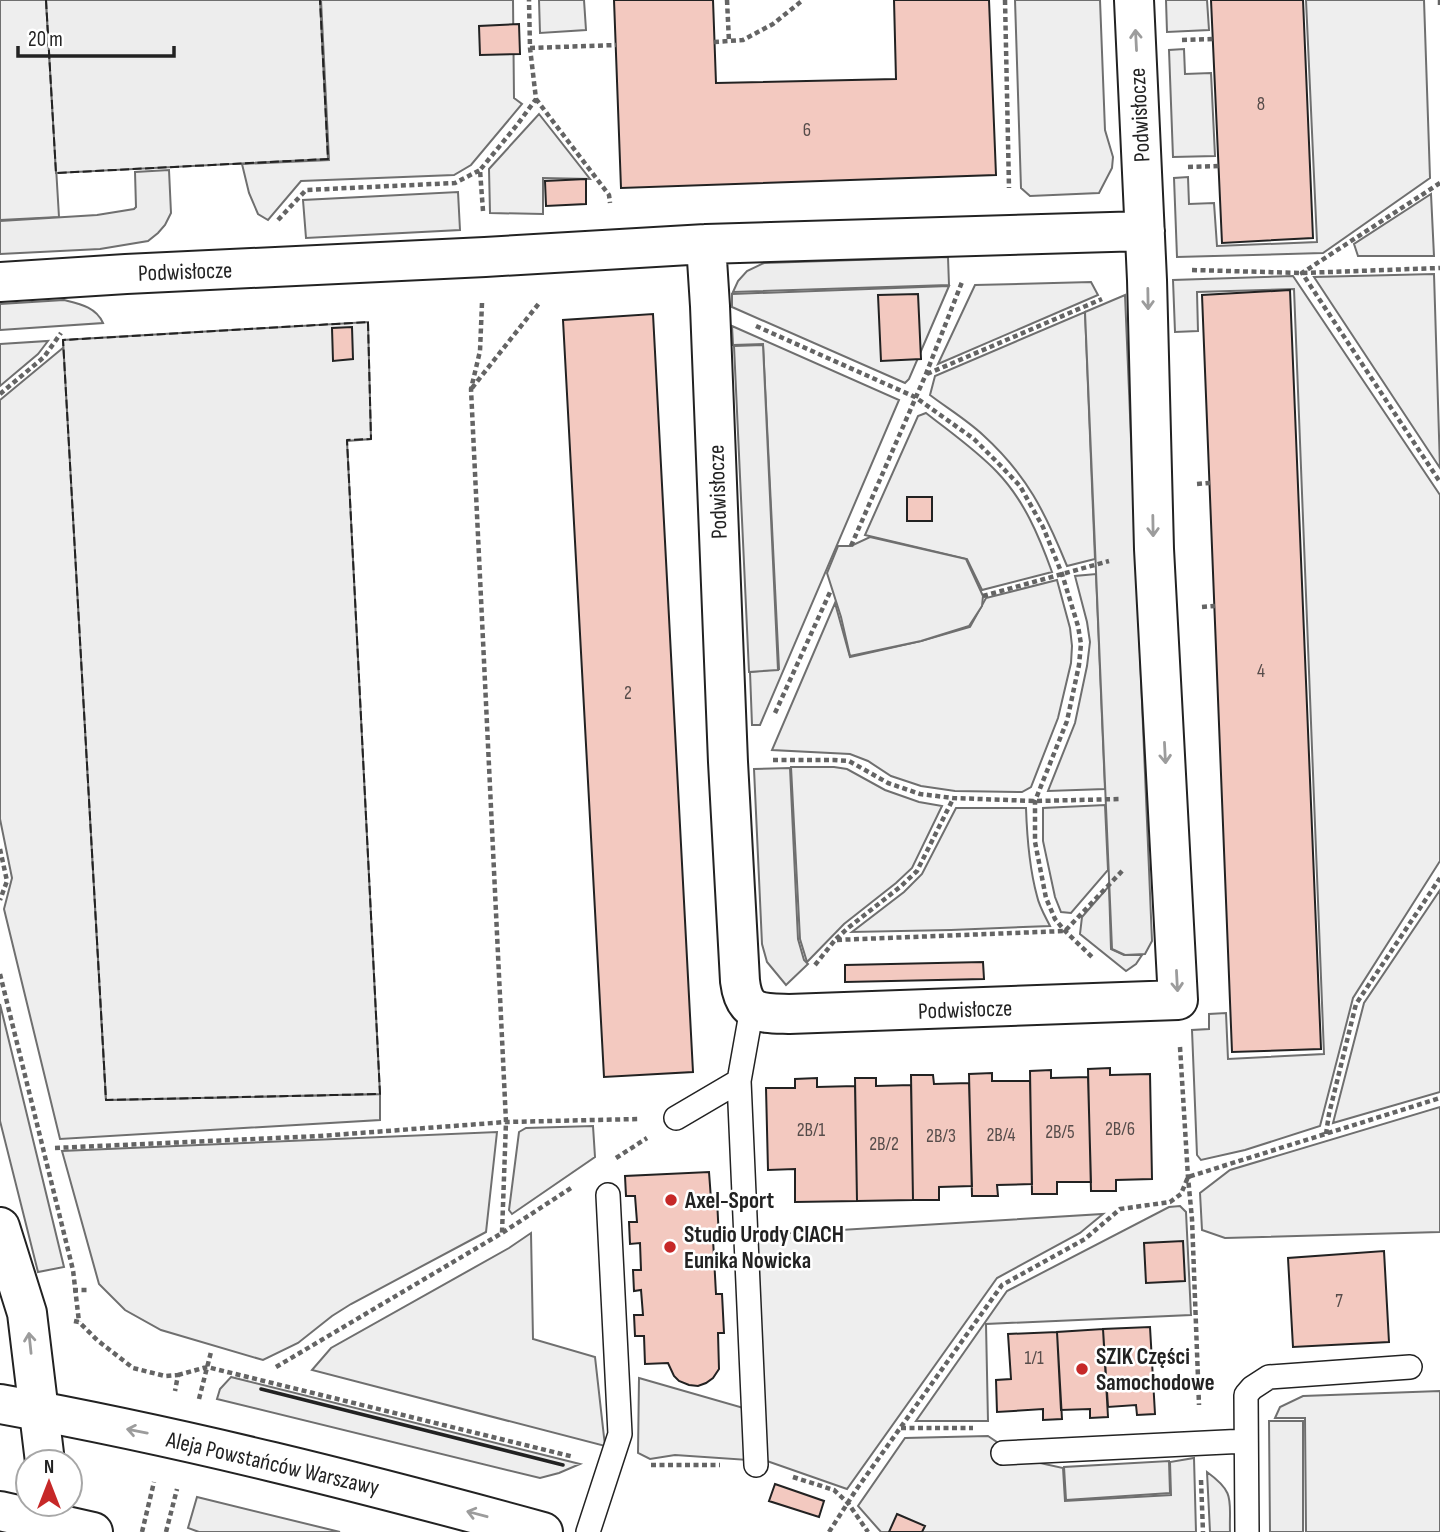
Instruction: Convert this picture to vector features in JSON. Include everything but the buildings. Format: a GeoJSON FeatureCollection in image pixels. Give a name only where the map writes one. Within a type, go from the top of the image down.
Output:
{"type":"FeatureCollection","features":[{"type":"Feature","properties":{"kind":"street","name":"Podwisłocze"},"geometry":{"type":"LineString","coordinates":[[706,244],[740,762],[741,991],[757,1010],[789,1014],[1162,1001],[1170,846],[1154,549],[1145,231],[1134,0]]}},
{"type":"Feature","properties":{"kind":"street","name":"Podwisłocze"},"geometry":{"type":"LineString","coordinates":[[0,282],[485,257],[571,250],[1145,231]]}},
{"type":"Feature","properties":{"kind":"street"},"geometry":{"type":"LineString","coordinates":[[0,1227],[27,1313],[43,1448]]}},
{"type":"Feature","properties":{"kind":"street","name":"Aleja Powstańców Warszawy"},"geometry":{"type":"LineString","coordinates":[[0,1405],[165,1437],[358,1482],[543,1532]]}},
{"type":"Feature","properties":{"kind":"street"},"geometry":{"type":"LineString","coordinates":[[0,1511],[53,1519],[93,1532]]}},
{"type":"Feature","properties":{"kind":"lane"},"geometry":{"type":"LineString","coordinates":[[756,1465],[739,1082],[757,1010]]}},
{"type":"Feature","properties":{"kind":"lane"},"geometry":{"type":"LineString","coordinates":[[677,1118],[739,1082]]}},
{"type":"Feature","properties":{"kind":"lane"},"geometry":{"type":"LineString","coordinates":[[588,1532],[620,1434],[608,1195]]}},
{"type":"Feature","properties":{"kind":"lane"},"geometry":{"type":"LineString","coordinates":[[1247,1532],[1246,1395],[1252,1388],[1269,1377],[1410,1367]]}},
{"type":"Feature","properties":{"kind":"lane"},"geometry":{"type":"LineString","coordinates":[[1003,1453],[1246,1441]]}},
{"type":"Feature","properties":{"kind":"path"},"geometry":{"type":"LineString","coordinates":[[529,0],[530,48],[536,99],[609,195],[611,249]]}},
{"type":"Feature","properties":{"kind":"path"},"geometry":{"type":"LineString","coordinates":[[727,0],[729,42]]}},
{"type":"Feature","properties":{"kind":"path"},"geometry":{"type":"LineString","coordinates":[[714,42],[743,40],[773,24],[803,0]]}},
{"type":"Feature","properties":{"kind":"path"},"geometry":{"type":"LineString","coordinates":[[1440,0],[1440,6]]}},
{"type":"Feature","properties":{"kind":"path"},"geometry":{"type":"LineString","coordinates":[[1174,40],[1213,39]]}},
{"type":"Feature","properties":{"kind":"path"},"geometry":{"type":"LineString","coordinates":[[530,48],[616,45]]}},
{"type":"Feature","properties":{"kind":"path"},"geometry":{"type":"LineString","coordinates":[[232,270],[306,190],[455,183],[480,170],[536,99]]}},
{"type":"Feature","properties":{"kind":"path"},"geometry":{"type":"LineString","coordinates":[[1180,167],[1219,166]]}},
{"type":"Feature","properties":{"kind":"path"},"geometry":{"type":"LineString","coordinates":[[480,170],[485,257],[480,351],[471,388],[506,1122],[502,1233]]}},
{"type":"Feature","properties":{"kind":"path"},"geometry":{"type":"LineString","coordinates":[[1440,183],[1302,273],[1440,482]]}},
{"type":"Feature","properties":{"kind":"path"},"geometry":{"type":"LineString","coordinates":[[471,388],[537,307],[571,250]]}},
{"type":"Feature","properties":{"kind":"path"},"geometry":{"type":"LineString","coordinates":[[710,306],[915,397],[974,439],[1020,486],[1043,527],[1062,574],[1079,626],[1079,665],[1067,721],[1035,801],[1035,842],[1046,898],[1055,919],[1108,972],[1162,1001],[1192,1219],[1202,1532]]}},
{"type":"Feature","properties":{"kind":"path"},"geometry":{"type":"LineString","coordinates":[[0,394],[44,357],[61,333]]}},
{"type":"Feature","properties":{"kind":"path"},"geometry":{"type":"LineString","coordinates":[[983,596],[1154,549]]}},
{"type":"Feature","properties":{"kind":"path"},"geometry":{"type":"LineString","coordinates":[[740,762],[831,590]]}},
{"type":"Feature","properties":{"kind":"path"},"geometry":{"type":"LineString","coordinates":[[740,762],[849,761],[888,783],[920,794],[953,799],[1035,801],[1167,798]]}},
{"type":"Feature","properties":{"kind":"path"},"geometry":{"type":"LineString","coordinates":[[757,1010],[806,976],[835,940],[917,871],[953,799]]}},
{"type":"Feature","properties":{"kind":"path"},"geometry":{"type":"LineString","coordinates":[[835,940],[1065,931],[1127,866],[1170,846]]}},
{"type":"Feature","properties":{"kind":"path"},"geometry":{"type":"LineString","coordinates":[[0,849],[6,881],[0,900]]}},
{"type":"Feature","properties":{"kind":"path"},"geometry":{"type":"LineString","coordinates":[[1326,1134],[1356,1004],[1440,878]]}},
{"type":"Feature","properties":{"kind":"path"},"geometry":{"type":"LineString","coordinates":[[0,974],[73,1270],[79,1322]]}},
{"type":"Feature","properties":{"kind":"path"},"geometry":{"type":"LineString","coordinates":[[1188,1177],[1440,1098]]}},
{"type":"Feature","properties":{"kind":"path"},"geometry":{"type":"LineString","coordinates":[[55,1148],[320,1136],[506,1122],[677,1118]]}},
{"type":"Feature","properties":{"kind":"path"},"geometry":{"type":"LineString","coordinates":[[614,1160],[677,1118]]}},
{"type":"Feature","properties":{"kind":"path"},"geometry":{"type":"LineString","coordinates":[[829,1532],[1002,1285],[1085,1239],[1120,1209],[1170,1202],[1181,1194],[1188,1177]]}},
{"type":"Feature","properties":{"kind":"path"},"geometry":{"type":"LineString","coordinates":[[276,1367],[502,1233],[582,1181]]}},
{"type":"Feature","properties":{"kind":"path"},"geometry":{"type":"LineString","coordinates":[[178,1375],[207,1367],[610,1465],[756,1465],[834,1490],[848,1503],[868,1532]]}},
{"type":"Feature","properties":{"kind":"path"},"geometry":{"type":"LineString","coordinates":[[900,1428],[997,1427],[1003,1453]]}},
{"type":"Feature","properties":{"kind":"shaded area"},"geometry":{"type":"Polygon","coordinates":[[[0,0],[46,0],[59,217],[0,220],[0,0]]]}},
{"type":"Feature","properties":{"kind":"shaded area"},"geometry":{"type":"Polygon","coordinates":[[[46,0],[320,0],[328,159],[56,173],[46,0]]]}},
{"type":"Feature","properties":{"kind":"shaded area"},"geometry":{"type":"Polygon","coordinates":[[[321,0],[513,0],[514,98],[522,104],[471,165],[454,175],[301,181],[268,220],[258,214],[249,193],[242,164],[329,160],[321,0]]]}},
{"type":"Feature","properties":{"kind":"shaded area"},"geometry":{"type":"Polygon","coordinates":[[[539,0],[584,0],[586,30],[540,33],[539,0]]]}},
{"type":"Feature","properties":{"kind":"shaded area"},"geometry":{"type":"Polygon","coordinates":[[[1015,0],[1100,0],[1105,130],[1113,157],[1112,168],[1099,193],[1030,196],[1021,188],[1015,0]]]}},
{"type":"Feature","properties":{"kind":"shaded area"},"geometry":{"type":"Polygon","coordinates":[[[1166,0],[1207,0],[1209,30],[1167,32],[1166,0]]]}},
{"type":"Feature","properties":{"kind":"shaded area"},"geometry":{"type":"Polygon","coordinates":[[[1306,0],[1424,0],[1430,178],[1323,253],[1177,257],[1174,178],[1188,177],[1189,204],[1214,203],[1217,246],[1317,242],[1306,0]]]}},
{"type":"Feature","properties":{"kind":"shaded area"},"geometry":{"type":"Polygon","coordinates":[[[1184,49],[1185,74],[1211,73],[1215,156],[1173,157],[1169,50],[1184,49]]]}},
{"type":"Feature","properties":{"kind":"shaded area"},"geometry":{"type":"Polygon","coordinates":[[[539,114],[590,179],[543,178],[543,214],[490,213],[489,169],[539,114]]]}},
{"type":"Feature","properties":{"kind":"shaded area"},"geometry":{"type":"Polygon","coordinates":[[[169,170],[171,213],[165,225],[148,241],[100,249],[0,254],[0,221],[97,215],[134,209],[135,172],[169,170]]]}},
{"type":"Feature","properties":{"kind":"shaded area"},"geometry":{"type":"Polygon","coordinates":[[[458,192],[460,230],[306,238],[303,200],[458,192]]]}},
{"type":"Feature","properties":{"kind":"shaded area"},"geometry":{"type":"Polygon","coordinates":[[[1431,194],[1434,256],[1358,256],[1354,244],[1431,194]]]}},
{"type":"Feature","properties":{"kind":"shaded area"},"geometry":{"type":"Polygon","coordinates":[[[948,257],[949,285],[733,292],[747,271],[764,263],[948,257]]]}},
{"type":"Feature","properties":{"kind":"shaded area"},"geometry":{"type":"Polygon","coordinates":[[[1434,274],[1440,468],[1314,277],[1434,274]]]}},
{"type":"Feature","properties":{"kind":"shaded area"},"geometry":{"type":"Polygon","coordinates":[[[1293,276],[1440,495],[1440,861],[1353,998],[1320,1126],[1245,1150],[1201,1160],[1197,1155],[1192,1030],[1209,1029],[1209,1014],[1226,1013],[1228,1059],[1324,1054],[1294,289],[1197,292],[1198,331],[1175,332],[1173,280],[1293,276]]]}},
{"type":"Feature","properties":{"kind":"shaded area"},"geometry":{"type":"Polygon","coordinates":[[[1091,282],[1098,295],[938,364],[975,285],[1091,282]]]}},
{"type":"Feature","properties":{"kind":"shaded area"},"geometry":{"type":"Polygon","coordinates":[[[949,286],[905,383],[732,307],[732,294],[949,286]]]}},
{"type":"Feature","properties":{"kind":"shaded area"},"geometry":{"type":"Polygon","coordinates":[[[1125,295],[1152,941],[1145,954],[1125,955],[1112,949],[1085,312],[1125,295]]]}},
{"type":"Feature","properties":{"kind":"shaded area"},"geometry":{"type":"Polygon","coordinates":[[[64,300],[92,310],[103,323],[0,330],[0,304],[64,300]]]}},
{"type":"Feature","properties":{"kind":"shaded area"},"geometry":{"type":"Polygon","coordinates":[[[1085,312],[1095,559],[1067,566],[1042,511],[1012,465],[977,430],[930,395],[935,376],[1085,312]]]}},
{"type":"Feature","properties":{"kind":"shaded area"},"geometry":{"type":"Polygon","coordinates":[[[368,322],[371,439],[347,441],[380,1094],[106,1100],[63,340],[368,322]]]}},
{"type":"Feature","properties":{"kind":"shaded area"},"geometry":{"type":"Polygon","coordinates":[[[732,326],[899,400],[760,725],[752,725],[750,672],[779,669],[763,344],[733,345],[732,326]]]}},
{"type":"Feature","properties":{"kind":"shaded area"},"geometry":{"type":"Polygon","coordinates":[[[48,341],[38,354],[0,386],[0,344],[48,341]]]}},
{"type":"Feature","properties":{"kind":"shaded area"},"geometry":{"type":"Polygon","coordinates":[[[763,345],[778,670],[749,672],[734,346],[763,345]]]}},
{"type":"Feature","properties":{"kind":"shaded area"},"geometry":{"type":"Polygon","coordinates":[[[64,347],[106,1100],[380,1094],[380,1120],[60,1139],[4,909],[12,878],[0,819],[0,400],[64,347]]]}},
{"type":"Feature","properties":{"kind":"shaded area"},"geometry":{"type":"Polygon","coordinates":[[[926,413],[963,441],[1007,483],[1030,519],[1052,572],[982,590],[967,559],[865,535],[918,416],[926,413]]]}},
{"type":"Feature","properties":{"kind":"shaded area"},"geometry":{"type":"Polygon","coordinates":[[[870,537],[966,559],[983,596],[982,606],[969,626],[921,641],[850,656],[827,573],[838,546],[851,546],[870,537]]]}},
{"type":"Feature","properties":{"kind":"shaded area"},"geometry":{"type":"Polygon","coordinates":[[[1096,574],[1105,789],[1048,791],[1075,723],[1087,666],[1090,642],[1075,576],[1096,574]]]}},
{"type":"Feature","properties":{"kind":"shaded area"},"geometry":{"type":"Polygon","coordinates":[[[1057,580],[1070,628],[1071,663],[1058,718],[1031,787],[1022,792],[955,791],[921,786],[891,776],[868,761],[850,754],[772,750],[835,603],[850,657],[970,627],[986,598],[1057,580]]]}},
{"type":"Feature","properties":{"kind":"shaded area"},"geometry":{"type":"Polygon","coordinates":[[[791,767],[847,769],[885,790],[919,802],[942,806],[912,868],[844,924],[807,962],[800,939],[791,767]]]}},
{"type":"Feature","properties":{"kind":"shaded area"},"geometry":{"type":"Polygon","coordinates":[[[790,768],[798,939],[804,960],[808,964],[786,985],[767,962],[762,944],[754,769],[790,768]]]}},
{"type":"Feature","properties":{"kind":"shaded area"},"geometry":{"type":"Polygon","coordinates":[[[1105,805],[1108,870],[1071,913],[1061,912],[1055,897],[1043,841],[1043,808],[1105,805]]]}},
{"type":"Feature","properties":{"kind":"shaded area"},"geometry":{"type":"Polygon","coordinates":[[[956,808],[1026,808],[1032,874],[1039,903],[1050,926],[852,932],[904,892],[922,874],[956,808]]]}},
{"type":"Feature","properties":{"kind":"shaded area"},"geometry":{"type":"Polygon","coordinates":[[[1109,886],[1111,949],[1124,955],[1142,955],[1136,964],[1126,971],[1080,934],[1082,917],[1109,886]]]}},
{"type":"Feature","properties":{"kind":"shaded area"},"geometry":{"type":"Polygon","coordinates":[[[1440,890],[1440,1092],[1333,1123],[1364,1003],[1440,890]]]}},
{"type":"Feature","properties":{"kind":"shaded area"},"geometry":{"type":"Polygon","coordinates":[[[0,1004],[64,1267],[38,1272],[0,1121],[0,1004]]]}},
{"type":"Feature","properties":{"kind":"shaded area"},"geometry":{"type":"Polygon","coordinates":[[[1440,1107],[1440,1232],[1225,1238],[1202,1230],[1200,1193],[1230,1170],[1440,1107]]]}},
{"type":"Feature","properties":{"kind":"shaded area"},"geometry":{"type":"Polygon","coordinates":[[[593,1126],[595,1157],[512,1214],[509,1210],[519,1132],[526,1128],[593,1126]]]}},
{"type":"Feature","properties":{"kind":"shaded area"},"geometry":{"type":"Polygon","coordinates":[[[497,1132],[486,1232],[351,1304],[298,1343],[263,1360],[161,1330],[125,1310],[99,1284],[62,1151],[497,1132]]]}},
{"type":"Feature","properties":{"kind":"shaded area"},"geometry":{"type":"Polygon","coordinates":[[[1180,1206],[1186,1212],[1191,1315],[986,1324],[988,1421],[916,1421],[1007,1291],[1169,1207],[1180,1206]]]}},
{"type":"Feature","properties":{"kind":"shaded area"},"geometry":{"type":"Polygon","coordinates":[[[1103,1214],[1080,1233],[997,1278],[847,1489],[764,1460],[756,1235],[1103,1214]]]}},
{"type":"Feature","properties":{"kind":"shaded area"},"geometry":{"type":"Polygon","coordinates":[[[531,1233],[533,1339],[595,1357],[605,1446],[312,1370],[331,1348],[531,1233]]]}},
{"type":"Feature","properties":{"kind":"shaded area"},"geometry":{"type":"Polygon","coordinates":[[[231,1377],[580,1464],[540,1478],[217,1399],[220,1389],[231,1377]]]}},
{"type":"Feature","properties":{"kind":"shaded area"},"geometry":{"type":"Polygon","coordinates":[[[639,1378],[747,1409],[748,1460],[675,1455],[650,1459],[638,1453],[639,1378]]]}},
{"type":"Feature","properties":{"kind":"shaded area"},"geometry":{"type":"Polygon","coordinates":[[[1440,1391],[1440,1532],[1306,1532],[1305,1418],[1275,1418],[1280,1407],[1303,1396],[1440,1391]]]}},
{"type":"Feature","properties":{"kind":"shaded area"},"geometry":{"type":"Polygon","coordinates":[[[1269,1421],[1303,1421],[1303,1532],[1270,1532],[1269,1421]]]}},
{"type":"Feature","properties":{"kind":"shaded area"},"geometry":{"type":"Polygon","coordinates":[[[988,1436],[1022,1459],[1063,1468],[1065,1501],[1171,1495],[1170,1462],[1194,1458],[1196,1532],[881,1532],[858,1506],[905,1438],[988,1436]]]}},
{"type":"Feature","properties":{"kind":"shaded area"},"geometry":{"type":"Polygon","coordinates":[[[1169,1461],[1170,1493],[1066,1500],[1064,1467],[1169,1461]]]}},
{"type":"Feature","properties":{"kind":"shaded area"},"geometry":{"type":"Polygon","coordinates":[[[1207,1472],[1227,1492],[1230,1532],[1210,1532],[1207,1472]]]}},
{"type":"Feature","properties":{"kind":"shaded area"},"geometry":{"type":"Polygon","coordinates":[[[197,1497],[340,1532],[199,1532],[188,1528],[197,1497]]]}},
{"type":"Feature","properties":{"kind":"fence"},"geometry":{"type":"LineString","coordinates":[[46,0],[56,173],[328,159],[320,0]]}},
{"type":"Feature","properties":{"kind":"fence"},"geometry":{"type":"LineString","coordinates":[[368,322],[371,439],[347,440],[380,1094],[106,1100],[63,340],[368,322]]}},
{"type":"Feature","properties":{"kind":"wall"},"geometry":{"type":"LineString","coordinates":[[261,1389],[563,1465]]}},
{"type":"Feature","properties":{"kind":"place","name":"Axel-Sport"},"geometry":{"type":"Point","coordinates":[671,1200]}},
{"type":"Feature","properties":{"kind":"place","name":"Studio Urody CIACH Eunika Nowicka"},"geometry":{"type":"Point","coordinates":[670,1247]}},
{"type":"Feature","properties":{"kind":"place","name":"SZIK Części Samochodowe"},"geometry":{"type":"Point","coordinates":[1082,1369]}}]}
